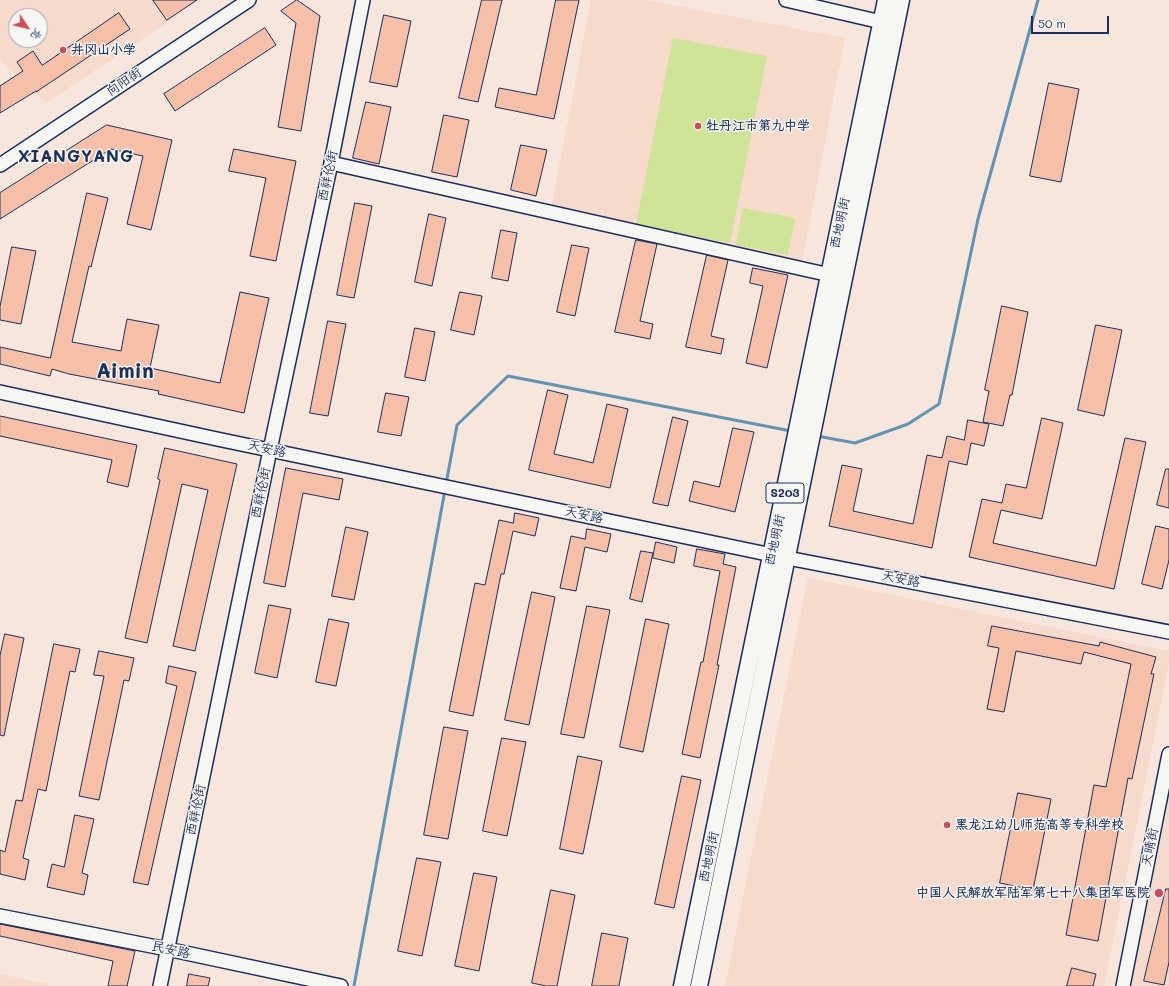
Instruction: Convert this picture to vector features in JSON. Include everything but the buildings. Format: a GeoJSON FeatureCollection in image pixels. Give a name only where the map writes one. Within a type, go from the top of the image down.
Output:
{"type":"FeatureCollection","features":[{"type":"Feature","properties":{"kind":"main road","name":"西地明街"},"geometry":{"type":"LineString","coordinates":[[682,986],[780,556],[889,24],[886,0]]}},
{"type":"Feature","properties":{"kind":"main road","name":"西地明街"},"geometry":{"type":"LineString","coordinates":[[699,986],[780,556],[830,275],[889,24],[902,0]]}},
{"type":"Feature","properties":{"kind":"street","name":"向阳街"},"geometry":{"type":"LineString","coordinates":[[0,165],[248,0]]}},
{"type":"Feature","properties":{"kind":"street","name":"西祥伦街"},"geometry":{"type":"LineString","coordinates":[[160,986],[270,450],[331,163],[363,0]]}},
{"type":"Feature","properties":{"kind":"street"},"geometry":{"type":"LineString","coordinates":[[786,0],[889,24]]}},
{"type":"Feature","properties":{"kind":"street"},"geometry":{"type":"LineString","coordinates":[[331,163],[830,275]]}},
{"type":"Feature","properties":{"kind":"street","name":"天安路"},"geometry":{"type":"LineString","coordinates":[[0,392],[270,450],[780,556],[1169,632]]}},
{"type":"Feature","properties":{"kind":"street","name":"天晴街"},"geometry":{"type":"LineString","coordinates":[[1122,986],[1169,754]]}},
{"type":"Feature","properties":{"kind":"street","name":"民安路"},"geometry":{"type":"LineString","coordinates":[[0,916],[167,949],[307,982],[341,986]]}},
{"type":"Feature","properties":{"kind":"shaded area","name":"井冈山小学"},"geometry":{"type":"Polygon","coordinates":[[[0,0],[174,0],[174,18],[46,103],[0,60],[0,0]]]}},
{"type":"Feature","properties":{"kind":"shaded area","name":"牡丹江市第九中学"},"geometry":{"type":"Polygon","coordinates":[[[591,0],[647,0],[845,38],[802,262],[550,214],[591,0]]]}},
{"type":"Feature","properties":{"kind":"shaded area","name":"黑龙江幼儿师范高等专科学校"},"geometry":{"type":"Polygon","coordinates":[[[808,578],[1169,651],[1169,664],[1104,986],[725,986],[808,578]]]}},
{"type":"Feature","properties":{"kind":"shaded area","name":"中国人民解放军陆军第七十八集团军医院"},"geometry":{"type":"Polygon","coordinates":[[[1169,799],[1169,986],[1131,986],[1169,799]]]}},
{"type":"Feature","properties":{"kind":"shaded area"},"geometry":{"type":"Polygon","coordinates":[[[0,974],[49,984],[48,986],[0,986],[0,974]]]}},
{"type":"Feature","properties":{"kind":"green space"},"geometry":{"type":"Polygon","coordinates":[[[673,38],[767,56],[730,243],[636,224],[673,38]]]}},
{"type":"Feature","properties":{"kind":"green space"},"geometry":{"type":"Polygon","coordinates":[[[743,208],[795,218],[788,255],[736,245],[743,208]]]}},
{"type":"Feature","properties":{"kind":"waterway"},"geometry":{"type":"LineString","coordinates":[[817,436],[855,443],[908,424],[939,404],[978,219],[1038,0]]}},
{"type":"Feature","properties":{"kind":"waterway"},"geometry":{"type":"LineString","coordinates":[[446,484],[457,425],[508,376],[791,431]]}},
{"type":"Feature","properties":{"kind":"waterway"},"geometry":{"type":"LineString","coordinates":[[354,986],[445,490]]}},
{"type":"Feature","properties":{"kind":"place","name":"井冈山小学"},"geometry":{"type":"Point","coordinates":[63,50]}},
{"type":"Feature","properties":{"kind":"place","name":"牡丹江市第九中学"},"geometry":{"type":"Point","coordinates":[698,126]}},
{"type":"Feature","properties":{"kind":"place","name":"黑龙江幼儿师范高等专科学校"},"geometry":{"type":"Point","coordinates":[947,825]}},
{"type":"Feature","properties":{"kind":"place","name":"中国人民解放军陆军第七十八集团军医院"},"geometry":{"type":"Point","coordinates":[1159,893]}},
{"type":"Feature","properties":{"kind":"district","name":"XIANGYANG"},"geometry":{"type":"Point","coordinates":[76,157]}},
{"type":"Feature","properties":{"kind":"district","name":"Aimin"},"geometry":{"type":"Point","coordinates":[125,372]}}]}
